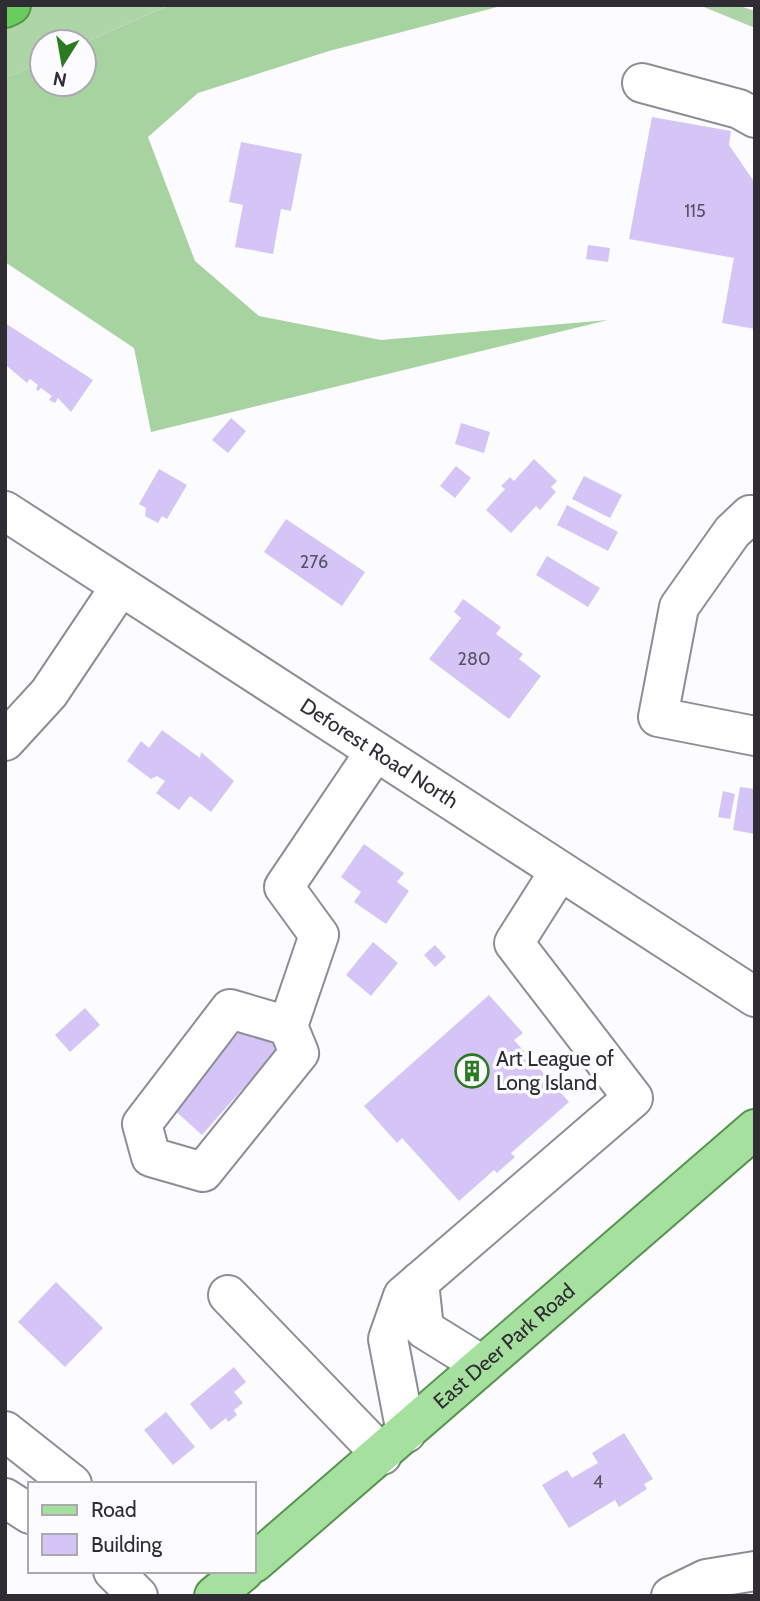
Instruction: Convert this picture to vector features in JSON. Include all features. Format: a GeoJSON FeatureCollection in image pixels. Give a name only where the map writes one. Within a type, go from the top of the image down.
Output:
{"type":"FeatureCollection","features":[{"type":"Feature","properties":{"kind":"highway"},"geometry":{"type":"LineString","coordinates":[[5,8],[11,5]]}},
{"type":"Feature","properties":{"kind":"main road","name":"East Deer Park Road"},"geometry":{"type":"LineString","coordinates":[[256,1561],[755,1129]]}},
{"type":"Feature","properties":{"kind":"main road"},"geometry":{"type":"LineString","coordinates":[[214,1596],[242,1573]]}},
{"type":"Feature","properties":{"kind":"street"},"geometry":{"type":"LineString","coordinates":[[642,83],[738,109],[755,118]]}},
{"type":"Feature","properties":{"kind":"street"},"geometry":{"type":"LineString","coordinates":[[753,506],[679,607],[658,717],[755,736]]}},
{"type":"Feature","properties":{"kind":"street","name":"Deforest Road North"},"geometry":{"type":"LineString","coordinates":[[5,511],[559,872],[755,996]]}},
{"type":"Feature","properties":{"kind":"street"},"geometry":{"type":"LineString","coordinates":[[5,741],[49,693],[120,587]]}},
{"type":"Feature","properties":{"kind":"street"},"geometry":{"type":"LineString","coordinates":[[288,1026],[319,935],[284,887],[375,752]]}},
{"type":"Feature","properties":{"kind":"street"},"geometry":{"type":"LineString","coordinates":[[394,1444],[388,1339],[402,1296],[633,1098],[514,943],[559,872]]}},
{"type":"Feature","properties":{"kind":"street"},"geometry":{"type":"LineString","coordinates":[[419,1282],[424,1329],[482,1365]]}},
{"type":"Feature","properties":{"kind":"street"},"geometry":{"type":"LineString","coordinates":[[228,1295],[394,1444]]}},
{"type":"Feature","properties":{"kind":"street"},"geometry":{"type":"LineString","coordinates":[[5,1431],[69,1482]]}},
{"type":"Feature","properties":{"kind":"street"},"geometry":{"type":"LineString","coordinates":[[5,1498],[28,1513]]}},
{"type":"Feature","properties":{"kind":"street"},"geometry":{"type":"LineString","coordinates":[[671,1596],[706,1579],[755,1571]]}},
{"type":"Feature","properties":{"kind":"street"},"geometry":{"type":"LineString","coordinates":[[115,1573],[138,1596]]}},
{"type":"Feature","properties":{"kind":"green space"},"geometry":{"type":"Polygon","coordinates":[[[36,5],[170,5],[98,37],[98,28],[28,28],[28,68],[5,78],[5,18],[36,5]]]}},
{"type":"Feature","properties":{"kind":"green space"},"geometry":{"type":"Polygon","coordinates":[[[170,5],[505,5],[329,51],[198,93],[148,137],[195,261],[259,316],[381,340],[608,320],[151,432],[134,348],[5,262],[5,78],[28,68],[28,98],[98,98],[98,37],[170,5]]]}},
{"type":"Feature","properties":{"kind":"green space"},"geometry":{"type":"Polygon","coordinates":[[[699,5],[737,5],[755,11],[755,28],[699,5]]]}},
{"type":"Feature","properties":{"kind":"building"},"geometry":{"type":"Polygon","coordinates":[[[652,117],[731,131],[729,145],[755,183],[755,329],[722,323],[734,258],[629,239],[652,117]]]}},
{"type":"Feature","properties":{"kind":"building"},"geometry":{"type":"Polygon","coordinates":[[[241,142],[302,154],[291,211],[281,209],[273,254],[235,247],[243,205],[229,202],[241,142]]]}},
{"type":"Feature","properties":{"kind":"building"},"geometry":{"type":"Polygon","coordinates":[[[588,245],[610,248],[608,262],[586,259],[588,245]]]}},
{"type":"Feature","properties":{"kind":"building"},"geometry":{"type":"Polygon","coordinates":[[[5,323],[93,380],[71,412],[58,398],[55,403],[49,400],[52,396],[41,388],[38,391],[38,385],[30,379],[27,383],[7,366],[5,369],[5,323]]]}},
{"type":"Feature","properties":{"kind":"building"},"geometry":{"type":"Polygon","coordinates":[[[231,418],[246,431],[228,453],[212,440],[231,418]]]}},
{"type":"Feature","properties":{"kind":"building"},"geometry":{"type":"Polygon","coordinates":[[[461,423],[490,432],[484,453],[455,444],[461,423]]]}},
{"type":"Feature","properties":{"kind":"building"},"geometry":{"type":"Polygon","coordinates":[[[534,459],[557,481],[551,487],[556,492],[540,510],[536,506],[511,533],[486,510],[505,489],[501,486],[510,477],[514,481],[534,459]]]}},
{"type":"Feature","properties":{"kind":"building"},"geometry":{"type":"Polygon","coordinates":[[[456,466],[471,478],[455,498],[440,486],[456,466]]]}},
{"type":"Feature","properties":{"kind":"building"},"geometry":{"type":"Polygon","coordinates":[[[159,469],[187,485],[167,519],[162,516],[158,523],[145,516],[146,508],[139,504],[159,469]]]}},
{"type":"Feature","properties":{"kind":"building"},"geometry":{"type":"Polygon","coordinates":[[[584,476],[622,495],[610,518],[572,499],[584,476]]]}},
{"type":"Feature","properties":{"kind":"building"},"geometry":{"type":"Polygon","coordinates":[[[567,505],[618,532],[608,551],[557,525],[567,505]]]}},
{"type":"Feature","properties":{"kind":"building"},"geometry":{"type":"Polygon","coordinates":[[[286,519],[365,572],[342,606],[264,552],[286,519]]]}},
{"type":"Feature","properties":{"kind":"building"},"geometry":{"type":"Polygon","coordinates":[[[547,556],[600,588],[588,607],[536,575],[547,556]]]}},
{"type":"Feature","properties":{"kind":"building"},"geometry":{"type":"Polygon","coordinates":[[[463,599],[501,627],[496,634],[523,654],[519,659],[541,676],[509,719],[429,659],[461,618],[454,612],[463,599]]]}},
{"type":"Feature","properties":{"kind":"building"},"geometry":{"type":"Polygon","coordinates":[[[162,730],[200,758],[201,752],[234,781],[211,812],[190,796],[179,810],[156,793],[165,781],[157,776],[151,779],[127,761],[141,741],[149,748],[162,730]]]}},
{"type":"Feature","properties":{"kind":"building"},"geometry":{"type":"Polygon","coordinates":[[[740,787],[755,789],[755,834],[733,830],[740,787]]]}},
{"type":"Feature","properties":{"kind":"building"},"geometry":{"type":"Polygon","coordinates":[[[723,791],[735,794],[730,819],[718,817],[723,791]]]}},
{"type":"Feature","properties":{"kind":"building"},"geometry":{"type":"Polygon","coordinates":[[[364,844],[404,873],[397,882],[409,891],[386,924],[354,902],[361,892],[341,877],[364,844]]]}},
{"type":"Feature","properties":{"kind":"building"},"geometry":{"type":"Polygon","coordinates":[[[373,942],[398,963],[371,996],[346,975],[373,942]]]}},
{"type":"Feature","properties":{"kind":"building"},"geometry":{"type":"Polygon","coordinates":[[[435,945],[446,957],[435,967],[424,955],[435,945]]]}},
{"type":"Feature","properties":{"kind":"building","name":"Art League of Long Island"},"geometry":{"type":"Polygon","coordinates":[[[489,995],[523,1033],[514,1040],[569,1102],[511,1153],[515,1157],[497,1173],[494,1170],[459,1201],[402,1138],[397,1143],[364,1106],[489,995]]]}},
{"type":"Feature","properties":{"kind":"building"},"geometry":{"type":"Polygon","coordinates":[[[85,1008],[100,1025],[70,1052],[55,1035],[85,1008]]]}},
{"type":"Feature","properties":{"kind":"building"},"geometry":{"type":"Polygon","coordinates":[[[251,1019],[281,1045],[202,1135],[172,1108],[251,1019]]]}},
{"type":"Feature","properties":{"kind":"building"},"geometry":{"type":"Polygon","coordinates":[[[56,1282],[103,1328],[65,1367],[18,1322],[56,1282]]]}},
{"type":"Feature","properties":{"kind":"building"},"geometry":{"type":"Polygon","coordinates":[[[234,1367],[246,1382],[234,1392],[243,1403],[234,1410],[237,1415],[228,1422],[226,1418],[211,1430],[190,1404],[234,1367]]]}},
{"type":"Feature","properties":{"kind":"building"},"geometry":{"type":"Polygon","coordinates":[[[166,1412],[195,1447],[173,1465],[144,1430],[166,1412]]]}},
{"type":"Feature","properties":{"kind":"building"},"geometry":{"type":"Polygon","coordinates":[[[624,1433],[653,1479],[644,1484],[647,1489],[619,1507],[615,1500],[569,1528],[542,1485],[567,1470],[572,1478],[598,1463],[592,1453],[624,1433]]]}},
{"type":"Feature","properties":{"kind":"place","name":"Art League of Long Island"},"geometry":{"type":"Point","coordinates":[472,1071]}}]}
